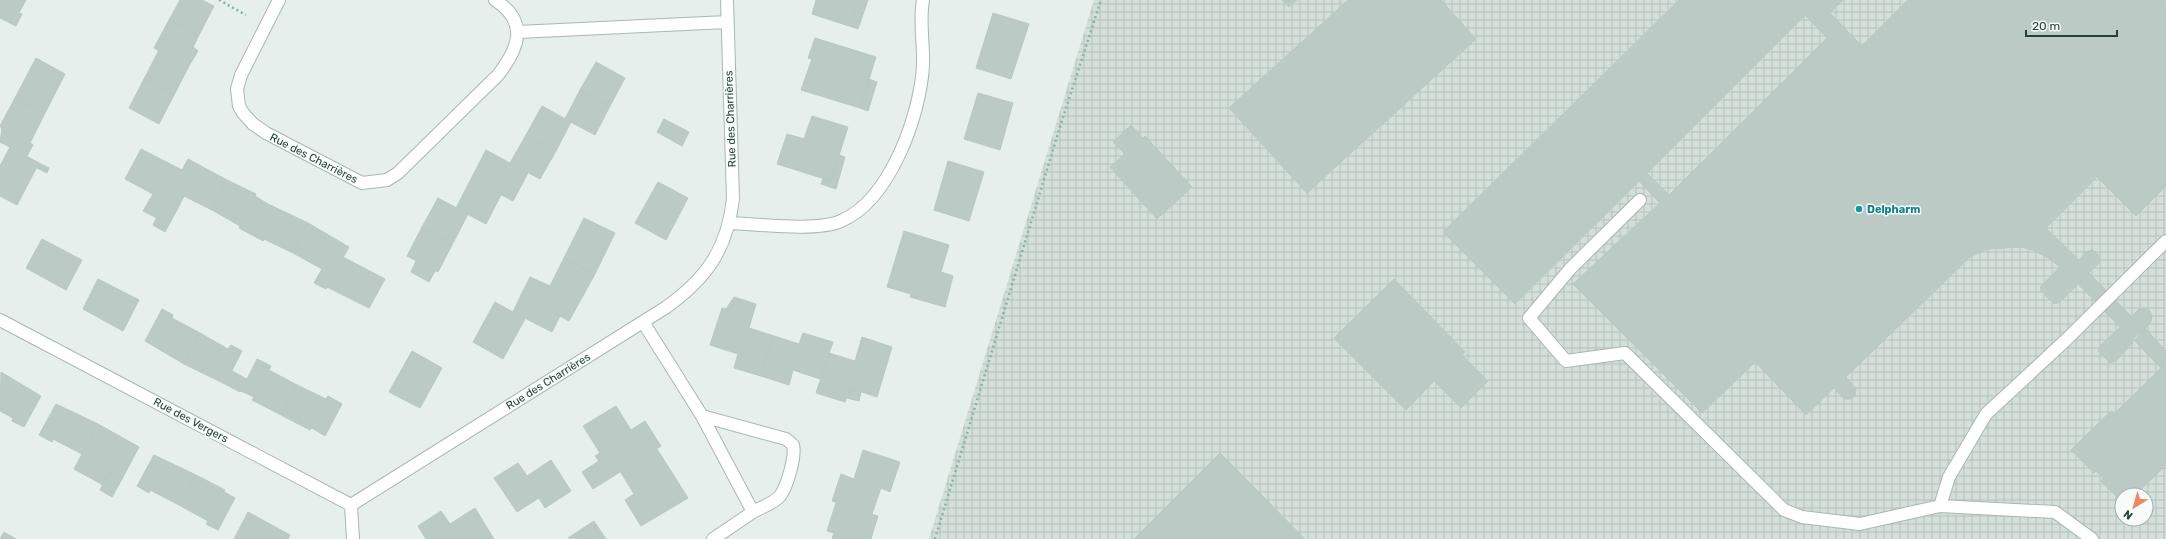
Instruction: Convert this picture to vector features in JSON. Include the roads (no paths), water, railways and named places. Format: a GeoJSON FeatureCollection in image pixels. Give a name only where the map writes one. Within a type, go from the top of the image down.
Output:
{"type":"FeatureCollection","features":[{"type":"Feature","properties":{"kind":"street","name":"Rue des Charrières"},"geometry":{"type":"LineString","coordinates":[[279,0],[238,82],[237,98],[244,114],[266,133],[362,183],[387,180],[398,174],[498,75],[509,62],[517,46],[518,32]]}},
{"type":"Feature","properties":{"kind":"street"},"geometry":{"type":"LineString","coordinates":[[495,0],[514,17],[518,32],[728,22]]}},
{"type":"Feature","properties":{"kind":"street","name":"Rue des Charrières"},"geometry":{"type":"LineString","coordinates":[[351,505],[643,322],[687,292],[700,279],[718,252],[730,223],[733,199],[727,0]]}},
{"type":"Feature","properties":{"kind":"street"},"geometry":{"type":"LineString","coordinates":[[730,223],[820,226],[841,222],[858,211],[875,193],[899,155],[917,101],[923,66],[921,12],[923,0]]}},
{"type":"Feature","properties":{"kind":"street"},"geometry":{"type":"LineString","coordinates":[[1640,200],[1570,269],[1529,318],[1566,361],[1625,353],[1784,510],[1802,518],[1860,524],[1940,506],[2055,512],[2092,539]]}},
{"type":"Feature","properties":{"kind":"street"},"geometry":{"type":"LineString","coordinates":[[1940,506],[1949,477],[1986,414],[2067,339],[2166,241]]}},
{"type":"Feature","properties":{"kind":"street","name":"Rue des Vergers"},"geometry":{"type":"LineString","coordinates":[[0,320],[351,505]]}},
{"type":"Feature","properties":{"kind":"street"},"geometry":{"type":"LineString","coordinates":[[643,322],[702,416],[753,512]]}},
{"type":"Feature","properties":{"kind":"street"},"geometry":{"type":"LineString","coordinates":[[702,416],[786,439],[793,445],[794,456],[783,491],[776,499],[753,512],[713,539]]}},
{"type":"Feature","properties":{"kind":"street"},"geometry":{"type":"LineString","coordinates":[[351,505],[352,539]]}},
{"type":"Feature","properties":{"kind":"place","name":"Delpharm"},"geometry":{"type":"Point","coordinates":[1859,209]}}]}
